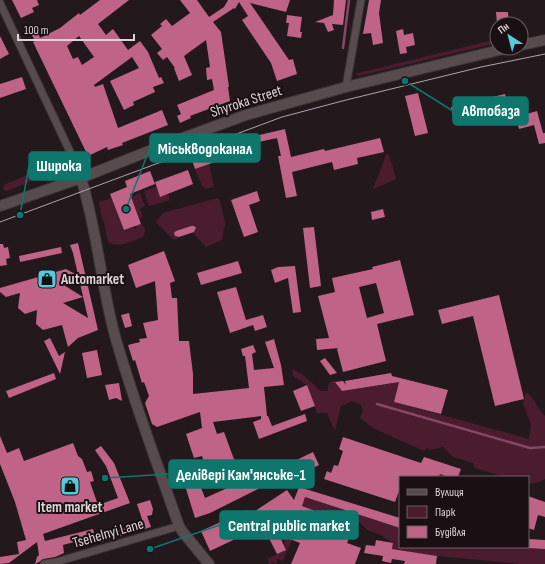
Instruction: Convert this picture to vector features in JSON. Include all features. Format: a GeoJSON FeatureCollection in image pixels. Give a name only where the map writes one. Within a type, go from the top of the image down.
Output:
{"type":"FeatureCollection","features":[{"type":"Feature","properties":{"kind":"street"},"geometry":{"type":"LineString","coordinates":[[346,87],[361,0]]}},
{"type":"Feature","properties":{"kind":"street"},"geometry":{"type":"LineString","coordinates":[[0,3],[81,178],[98,250],[115,335],[127,375],[179,526],[209,564]]}},
{"type":"Feature","properties":{"kind":"street"},"geometry":{"type":"LineString","coordinates":[[529,43],[545,40]]}},
{"type":"Feature","properties":{"kind":"street","name":"Shyroka Street"},"geometry":{"type":"LineString","coordinates":[[0,206],[81,178],[246,115],[346,87],[489,53]]}},
{"type":"Feature","properties":{"kind":"street","name":"Tsehelnyi Lane"},"geometry":{"type":"LineString","coordinates":[[44,564],[56,562],[179,526]]}},
{"type":"Feature","properties":{"kind":"green space"},"geometry":{"type":"Polygon","coordinates":[[[489,41],[489,45],[359,76],[355,74],[489,41]]]}},
{"type":"Feature","properties":{"kind":"green space"},"geometry":{"type":"Polygon","coordinates":[[[389,154],[396,179],[373,189],[386,155],[389,154]]]}},
{"type":"Feature","properties":{"kind":"green space"},"geometry":{"type":"Polygon","coordinates":[[[209,164],[214,187],[205,189],[201,184],[195,169],[209,164]]]}},
{"type":"Feature","properties":{"kind":"green space"},"geometry":{"type":"Polygon","coordinates":[[[27,175],[32,177],[30,182],[6,191],[3,189],[4,185],[27,175]]]}},
{"type":"Feature","properties":{"kind":"green space"},"geometry":{"type":"Polygon","coordinates":[[[156,187],[160,196],[168,194],[170,200],[149,206],[144,191],[156,187]]]}},
{"type":"Feature","properties":{"kind":"green space"},"geometry":{"type":"Polygon","coordinates":[[[140,193],[145,206],[140,209],[143,217],[139,218],[131,197],[140,193]]]}},
{"type":"Feature","properties":{"kind":"green space"},"geometry":{"type":"Polygon","coordinates":[[[112,198],[124,230],[133,227],[134,229],[137,228],[136,225],[141,224],[145,230],[143,237],[121,245],[108,242],[99,202],[112,198]]]}},
{"type":"Feature","properties":{"kind":"green space"},"geometry":{"type":"Polygon","coordinates":[[[217,198],[220,200],[225,223],[222,240],[206,247],[193,233],[196,230],[194,226],[176,231],[174,235],[178,238],[176,240],[156,222],[163,213],[217,198]]]}},
{"type":"Feature","properties":{"kind":"green space"},"geometry":{"type":"Polygon","coordinates":[[[292,369],[303,375],[321,391],[328,391],[328,385],[334,380],[342,391],[393,383],[400,378],[394,402],[529,439],[531,424],[523,404],[526,392],[530,395],[545,416],[545,479],[537,483],[529,484],[529,476],[501,476],[475,468],[473,463],[453,457],[443,447],[431,450],[427,448],[424,451],[373,428],[360,418],[363,411],[361,405],[352,401],[341,406],[335,431],[327,413],[317,413],[307,385],[293,376],[292,369]]]}},
{"type":"Feature","properties":{"kind":"green space"},"geometry":{"type":"Polygon","coordinates":[[[296,494],[399,528],[399,548],[545,549],[545,564],[520,564],[437,556],[392,549],[393,543],[379,534],[369,531],[355,519],[354,526],[304,507],[295,531],[291,530],[292,540],[283,561],[278,559],[276,564],[272,562],[271,564],[268,564],[269,562],[267,559],[286,550],[284,544],[296,494]]]}},
{"type":"Feature","properties":{"kind":"building"},"geometry":{"type":"Polygon","coordinates":[[[12,0],[37,0],[39,5],[32,8],[34,12],[21,18],[12,0]]]}},
{"type":"Feature","properties":{"kind":"building"},"geometry":{"type":"Polygon","coordinates":[[[100,0],[129,0],[98,24],[106,35],[113,29],[128,50],[140,41],[148,52],[159,78],[161,77],[164,83],[153,87],[155,92],[133,102],[134,105],[124,110],[110,81],[139,68],[132,57],[94,85],[95,87],[103,84],[118,128],[162,110],[168,125],[122,143],[123,145],[108,150],[107,147],[88,156],[33,42],[35,41],[31,33],[37,30],[40,38],[60,28],[79,13],[80,15],[100,0]],[[79,36],[67,46],[73,59],[78,57],[82,65],[94,57],[79,36]]]}},
{"type":"Feature","properties":{"kind":"building"},"geometry":{"type":"Polygon","coordinates":[[[180,0],[197,0],[209,17],[224,7],[228,0],[290,0],[286,12],[250,3],[289,60],[293,59],[297,74],[277,81],[271,63],[242,20],[248,16],[239,2],[235,9],[234,8],[213,22],[221,32],[230,101],[190,116],[191,118],[180,123],[177,116],[181,114],[177,105],[214,90],[212,79],[207,80],[206,68],[210,67],[206,40],[184,56],[192,75],[179,81],[175,68],[167,57],[163,60],[157,53],[162,49],[151,35],[162,26],[160,24],[166,19],[172,26],[190,13],[180,0]]]}},
{"type":"Feature","properties":{"kind":"building"},"geometry":{"type":"Polygon","coordinates":[[[334,0],[346,0],[343,25],[332,24],[334,30],[328,32],[324,23],[315,22],[333,15],[334,0]]]}},
{"type":"Feature","properties":{"kind":"building"},"geometry":{"type":"Polygon","coordinates":[[[369,0],[381,0],[379,13],[383,43],[373,45],[371,33],[363,34],[369,0]]]}},
{"type":"Feature","properties":{"kind":"building"},"geometry":{"type":"Polygon","coordinates":[[[496,12],[508,12],[508,16],[496,16],[496,12]]]}},
{"type":"Feature","properties":{"kind":"building"},"geometry":{"type":"Polygon","coordinates":[[[287,15],[302,17],[300,32],[302,32],[301,38],[287,36],[289,23],[286,23],[287,15]]]}},
{"type":"Feature","properties":{"kind":"building"},"geometry":{"type":"Polygon","coordinates":[[[403,29],[404,35],[413,33],[415,45],[406,47],[407,53],[400,54],[396,31],[403,29]]]}},
{"type":"Feature","properties":{"kind":"building"},"geometry":{"type":"Polygon","coordinates":[[[0,36],[9,54],[0,59],[0,36]]]}},
{"type":"Feature","properties":{"kind":"building"},"geometry":{"type":"Polygon","coordinates":[[[22,77],[26,89],[0,98],[0,84],[22,77]]]}},
{"type":"Feature","properties":{"kind":"building"},"geometry":{"type":"Polygon","coordinates":[[[418,93],[428,133],[415,136],[405,96],[418,93]]]}},
{"type":"Feature","properties":{"kind":"building"},"geometry":{"type":"Polygon","coordinates":[[[505,94],[509,108],[454,122],[451,107],[505,94]]]}},
{"type":"Feature","properties":{"kind":"building"},"geometry":{"type":"Polygon","coordinates":[[[537,111],[543,133],[545,133],[545,143],[539,144],[534,125],[519,129],[516,117],[537,111]]]}},
{"type":"Feature","properties":{"kind":"building"},"geometry":{"type":"Polygon","coordinates":[[[285,129],[291,157],[324,149],[325,151],[380,138],[384,152],[357,158],[358,164],[334,170],[332,162],[292,172],[297,196],[286,198],[278,156],[281,156],[277,138],[241,146],[243,152],[195,169],[191,157],[247,138],[285,129]]]}},
{"type":"Feature","properties":{"kind":"building"},"geometry":{"type":"Polygon","coordinates":[[[188,170],[193,184],[160,197],[155,182],[188,170]]]}},
{"type":"Feature","properties":{"kind":"building"},"geometry":{"type":"Polygon","coordinates":[[[150,171],[155,184],[130,194],[141,224],[124,230],[110,194],[127,187],[125,181],[150,171]]]}},
{"type":"Feature","properties":{"kind":"building"},"geometry":{"type":"Polygon","coordinates":[[[257,191],[260,201],[249,205],[258,232],[244,237],[231,200],[257,191]]]}},
{"type":"Feature","properties":{"kind":"building"},"geometry":{"type":"Polygon","coordinates":[[[383,209],[385,217],[372,220],[371,212],[383,209]]]}},
{"type":"Feature","properties":{"kind":"building"},"geometry":{"type":"Polygon","coordinates":[[[191,226],[196,228],[194,232],[179,237],[175,236],[174,233],[176,231],[191,226]]]}},
{"type":"Feature","properties":{"kind":"building"},"geometry":{"type":"Polygon","coordinates":[[[314,227],[321,286],[310,288],[303,228],[314,227]]]}},
{"type":"Feature","properties":{"kind":"building"},"geometry":{"type":"Polygon","coordinates":[[[78,243],[98,330],[78,338],[68,347],[62,325],[43,330],[36,324],[37,310],[25,314],[18,308],[20,293],[6,297],[0,292],[0,288],[66,269],[78,276],[70,245],[78,243]],[[78,276],[59,282],[83,297],[78,276]],[[83,297],[63,303],[88,318],[83,297]]]}},
{"type":"Feature","properties":{"kind":"building"},"geometry":{"type":"Polygon","coordinates":[[[0,244],[3,244],[4,248],[8,247],[10,258],[6,259],[7,265],[0,266],[0,244]]]}},
{"type":"Feature","properties":{"kind":"building"},"geometry":{"type":"Polygon","coordinates":[[[61,247],[62,253],[20,262],[19,256],[61,247]]]}},
{"type":"Feature","properties":{"kind":"building"},"geometry":{"type":"Polygon","coordinates":[[[164,251],[175,281],[170,283],[172,298],[177,298],[179,341],[189,341],[193,374],[193,394],[249,388],[245,356],[243,356],[241,349],[253,345],[256,352],[252,354],[254,370],[274,368],[265,342],[274,339],[281,365],[284,385],[264,387],[267,416],[272,426],[305,414],[307,421],[259,439],[253,422],[261,419],[261,416],[213,422],[217,434],[224,432],[235,462],[207,471],[202,456],[194,458],[186,434],[202,428],[200,412],[157,427],[152,424],[145,403],[149,396],[144,382],[142,383],[135,360],[133,361],[128,345],[140,342],[139,339],[147,338],[143,323],[158,320],[155,281],[136,288],[128,265],[164,251]]]}},
{"type":"Feature","properties":{"kind":"building"},"geometry":{"type":"Polygon","coordinates":[[[400,260],[414,315],[377,324],[386,361],[343,372],[338,348],[317,350],[316,339],[329,338],[318,296],[335,292],[332,278],[373,269],[372,267],[400,260]],[[376,283],[359,287],[367,318],[384,313],[376,283]]]}},
{"type":"Feature","properties":{"kind":"building"},"geometry":{"type":"Polygon","coordinates":[[[238,261],[242,273],[201,285],[197,273],[238,261]]]}},
{"type":"Feature","properties":{"kind":"building"},"geometry":{"type":"Polygon","coordinates":[[[295,266],[301,312],[293,313],[288,278],[275,283],[271,270],[278,267],[295,266]]]}},
{"type":"Feature","properties":{"kind":"building"},"geometry":{"type":"Polygon","coordinates":[[[236,287],[246,320],[263,315],[267,327],[255,331],[253,325],[230,333],[217,292],[236,287]]]}},
{"type":"Feature","properties":{"kind":"building"},"geometry":{"type":"Polygon","coordinates":[[[499,295],[524,399],[495,406],[473,316],[442,324],[438,310],[499,295]]]}},
{"type":"Feature","properties":{"kind":"building"},"geometry":{"type":"Polygon","coordinates":[[[129,313],[132,326],[125,328],[121,315],[129,313]]]}},
{"type":"Feature","properties":{"kind":"building"},"geometry":{"type":"Polygon","coordinates":[[[50,338],[59,356],[65,352],[60,374],[44,341],[50,338]]]}},
{"type":"Feature","properties":{"kind":"building"},"geometry":{"type":"Polygon","coordinates":[[[97,350],[102,375],[87,378],[82,353],[97,350]]]}},
{"type":"Feature","properties":{"kind":"building"},"geometry":{"type":"Polygon","coordinates":[[[325,358],[337,373],[330,375],[320,361],[325,358]]]}},
{"type":"Feature","properties":{"kind":"building"},"geometry":{"type":"Polygon","coordinates":[[[54,373],[56,379],[9,398],[6,391],[54,373]]]}},
{"type":"Feature","properties":{"kind":"building"},"geometry":{"type":"Polygon","coordinates":[[[391,373],[392,376],[448,390],[441,414],[394,402],[399,382],[342,391],[335,382],[343,381],[346,385],[345,381],[391,373]]]}},
{"type":"Feature","properties":{"kind":"building"},"geometry":{"type":"Polygon","coordinates":[[[119,383],[122,401],[116,398],[109,400],[105,385],[119,383]]]}},
{"type":"Feature","properties":{"kind":"building"},"geometry":{"type":"Polygon","coordinates":[[[307,385],[315,406],[301,411],[293,391],[307,385]]]}},
{"type":"Feature","properties":{"kind":"building"},"geometry":{"type":"Polygon","coordinates":[[[0,436],[7,453],[19,448],[24,461],[73,443],[87,472],[91,471],[94,481],[90,482],[98,505],[118,498],[106,466],[95,450],[101,446],[114,463],[130,503],[43,534],[45,541],[93,529],[95,537],[143,522],[137,504],[150,500],[153,509],[152,515],[147,516],[151,527],[101,542],[92,538],[80,541],[80,544],[75,545],[74,542],[63,545],[64,553],[55,557],[43,559],[35,564],[39,555],[37,542],[9,563],[0,564],[0,557],[19,554],[17,542],[26,540],[15,502],[0,464],[0,436]]]}},
{"type":"Feature","properties":{"kind":"building"},"geometry":{"type":"Polygon","coordinates":[[[343,437],[421,463],[424,457],[461,469],[458,476],[445,476],[440,474],[439,476],[399,476],[399,491],[395,502],[324,479],[327,471],[331,473],[334,465],[338,466],[343,451],[339,449],[343,437]]]}},
{"type":"Feature","properties":{"kind":"building"},"geometry":{"type":"Polygon","coordinates":[[[313,452],[319,465],[301,474],[300,471],[258,489],[210,513],[195,518],[179,466],[191,462],[205,498],[252,477],[253,479],[279,469],[277,467],[283,464],[284,466],[313,452]]]}},
{"type":"Feature","properties":{"kind":"building"},"geometry":{"type":"Polygon","coordinates":[[[299,487],[399,518],[399,528],[305,497],[302,506],[354,526],[347,543],[361,548],[355,564],[291,564],[300,543],[279,535],[286,550],[277,554],[263,526],[210,551],[201,531],[247,510],[249,515],[287,490],[294,500],[299,487]],[[295,513],[291,530],[303,534],[309,519],[295,513]]]}},
{"type":"Feature","properties":{"kind":"building"},"geometry":{"type":"Polygon","coordinates":[[[529,496],[545,502],[545,517],[538,515],[534,530],[529,528],[529,496]]]}},
{"type":"Feature","properties":{"kind":"building"},"geometry":{"type":"Polygon","coordinates":[[[529,539],[545,540],[545,549],[528,548],[529,539]]]}},
{"type":"Feature","properties":{"kind":"building"},"geometry":{"type":"Polygon","coordinates":[[[376,540],[393,543],[392,549],[437,556],[436,564],[404,564],[405,561],[392,559],[391,563],[382,561],[383,556],[364,553],[366,545],[375,546],[376,540]]]}},
{"type":"Feature","properties":{"kind":"waterway"},"geometry":{"type":"LineString","coordinates":[[343,48],[349,0]]}},
{"type":"Feature","properties":{"kind":"waterway"},"geometry":{"type":"LineString","coordinates":[[377,404],[530,448],[545,447]]}},
{"type":"Feature","properties":{"kind":"tram line"},"geometry":{"type":"LineString","coordinates":[[0,222],[282,117],[481,67],[545,54]]}},
{"type":"Feature","properties":{"kind":"place","name":"Автобаза"},"geometry":{"type":"Point","coordinates":[405,81]}},
{"type":"Feature","properties":{"kind":"place","name":"Міськводоканал"},"geometry":{"type":"Point","coordinates":[126,209]}},
{"type":"Feature","properties":{"kind":"place","name":"Широка"},"geometry":{"type":"Point","coordinates":[20,215]}},
{"type":"Feature","properties":{"kind":"place","name":"Automarket"},"geometry":{"type":"Point","coordinates":[47,279]}},
{"type":"Feature","properties":{"kind":"place","name":"Делівері Кам'янське-1"},"geometry":{"type":"Point","coordinates":[105,478]}},
{"type":"Feature","properties":{"kind":"place","name":"Item market"},"geometry":{"type":"Point","coordinates":[70,486]}},
{"type":"Feature","properties":{"kind":"place","name":"Central public market"},"geometry":{"type":"Point","coordinates":[150,549]}}]}
